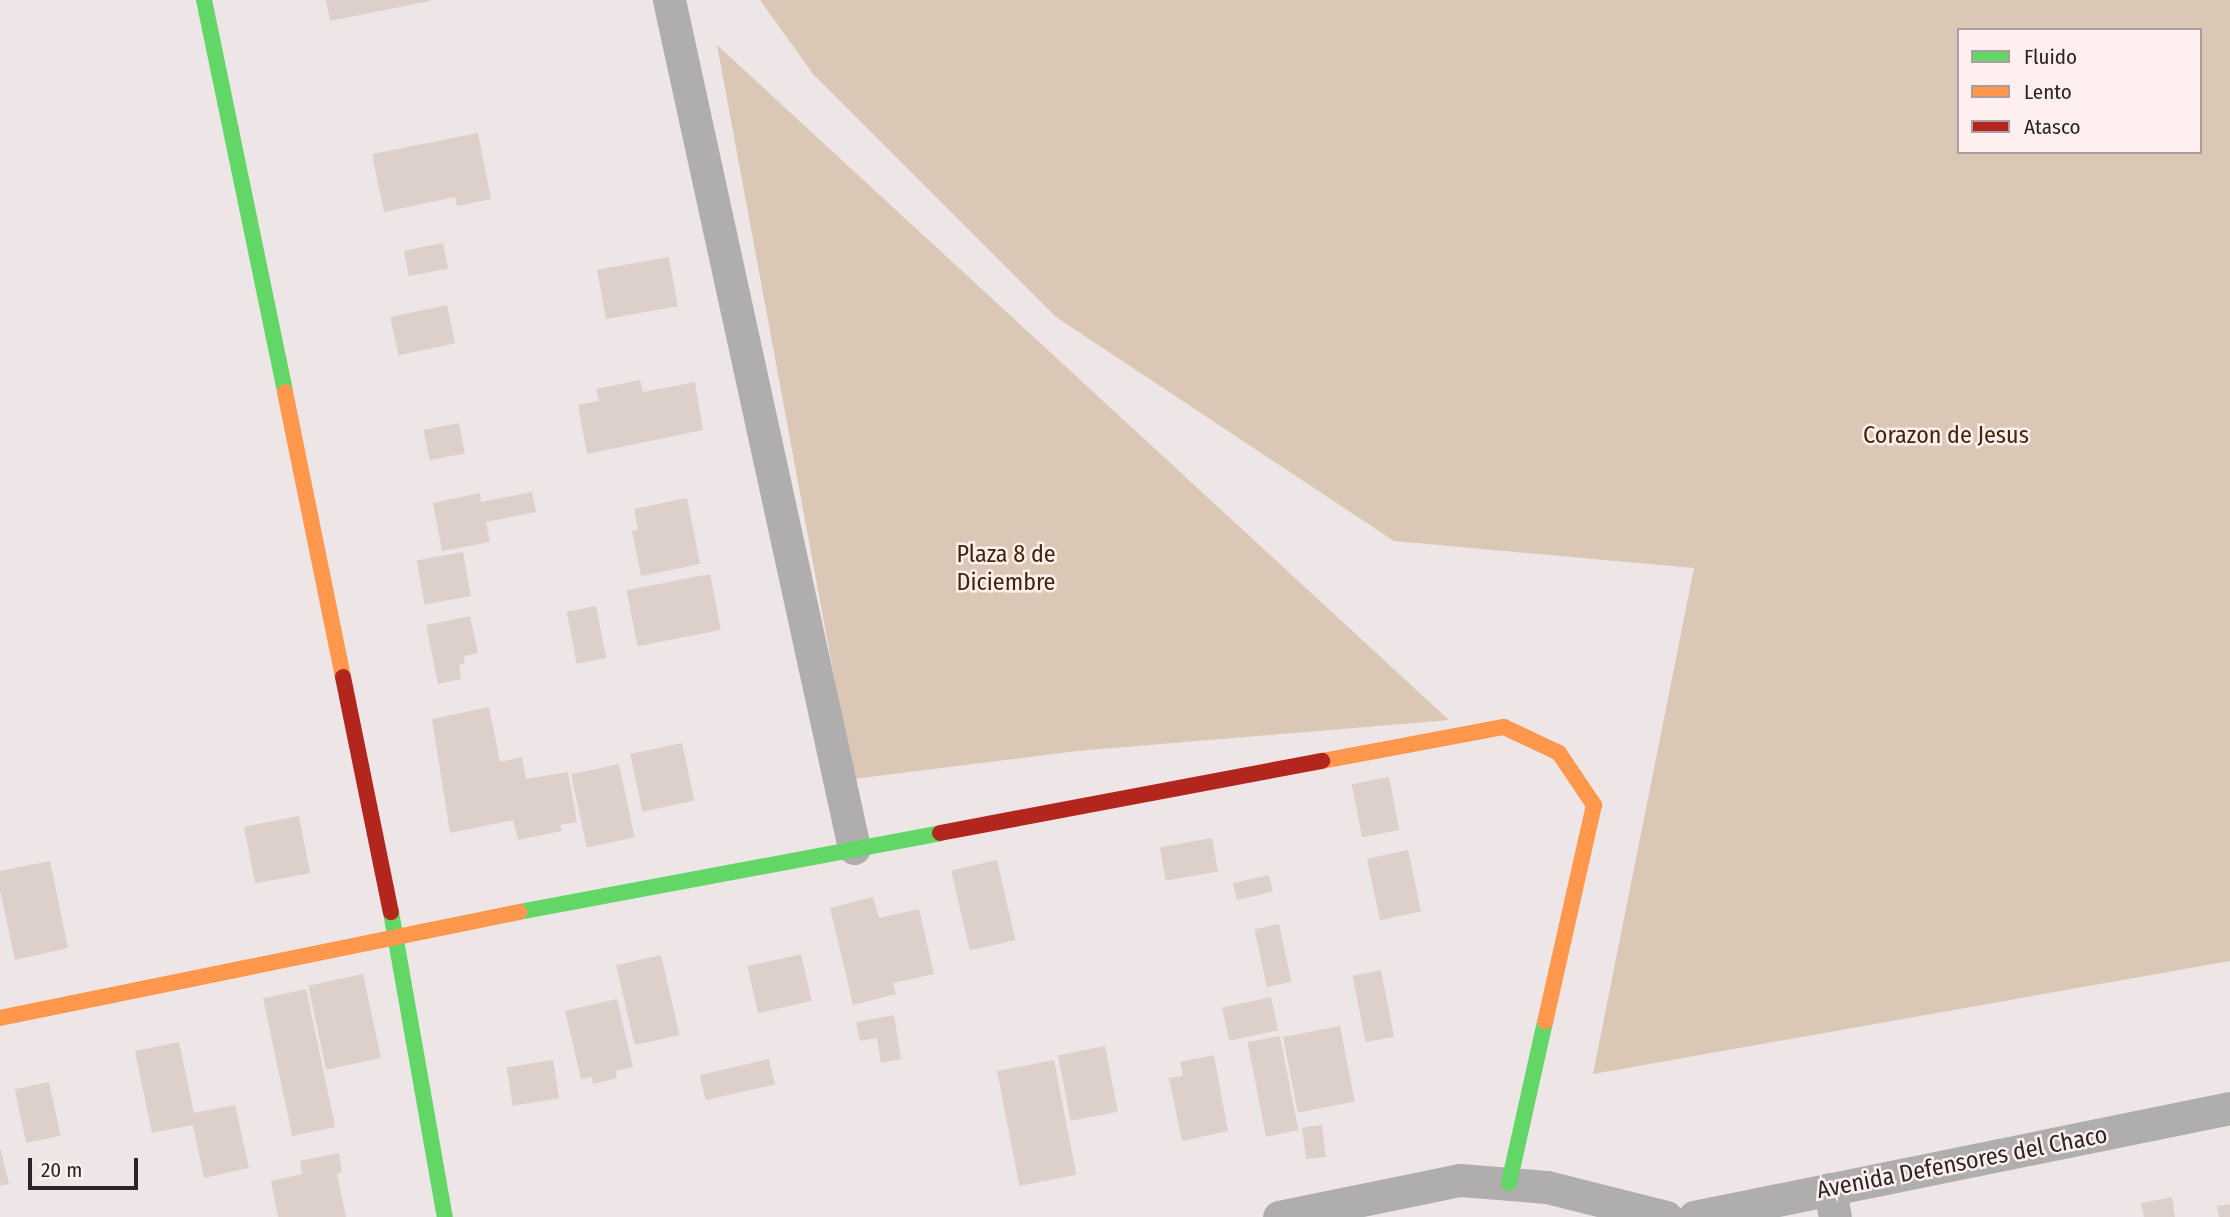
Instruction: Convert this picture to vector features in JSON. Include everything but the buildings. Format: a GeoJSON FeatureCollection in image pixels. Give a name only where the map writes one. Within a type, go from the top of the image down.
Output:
{"type":"FeatureCollection","features":[{"type":"Feature","properties":{"kind":"street"},"geometry":{"type":"LineString","coordinates":[[204,0],[396,935],[445,1217]]}},
{"type":"Feature","properties":{"kind":"street"},"geometry":{"type":"LineString","coordinates":[[669,0],[854,848]]}},
{"type":"Feature","properties":{"kind":"street"},"geometry":{"type":"LineString","coordinates":[[0,1018],[396,935],[1504,727],[1559,752],[1594,805],[1509,1184]]}},
{"type":"Feature","properties":{"kind":"street","name":"Avenida Defensores del Chaco"},"geometry":{"type":"LineString","coordinates":[[1694,1217],[1833,1203],[2230,1108]]}},
{"type":"Feature","properties":{"kind":"street"},"geometry":{"type":"LineString","coordinates":[[1279,1217],[1460,1180],[1547,1186],[1666,1217]]}},
{"type":"Feature","properties":{"kind":"green space","name":"Corazon de Jesus"},"geometry":{"type":"Polygon","coordinates":[[[760,0],[2230,0],[2230,961],[1593,1074],[1694,568],[1394,541],[1056,317],[813,74],[760,0]]]}},
{"type":"Feature","properties":{"kind":"green space","name":"Plaza 8 de Diciembre"},"geometry":{"type":"Polygon","coordinates":[[[717,45],[1449,720],[1077,751],[853,779],[717,45]]]}},
{"type":"Feature","properties":{"kind":"traffic: fast"},"geometry":{"type":"LineString","coordinates":[[204,0],[285,392]]}},
{"type":"Feature","properties":{"kind":"traffic: fast"},"geometry":{"type":"LineString","coordinates":[[519,912],[940,833]]}},
{"type":"Feature","properties":{"kind":"traffic: fast"},"geometry":{"type":"LineString","coordinates":[[391,912],[445,1217]]}},
{"type":"Feature","properties":{"kind":"traffic: fast"},"geometry":{"type":"LineString","coordinates":[[1509,1183],[1545,1022]]}},
{"type":"Feature","properties":{"kind":"traffic: slow"},"geometry":{"type":"LineString","coordinates":[[285,392],[343,677]]}},
{"type":"Feature","properties":{"kind":"traffic: slow"},"geometry":{"type":"LineString","coordinates":[[1322,761],[1504,727],[1559,753],[1594,805],[1545,1022]]}},
{"type":"Feature","properties":{"kind":"traffic: slow"},"geometry":{"type":"LineString","coordinates":[[0,1018],[519,912]]}},
{"type":"Feature","properties":{"kind":"traffic: jam"},"geometry":{"type":"LineString","coordinates":[[343,677],[391,912]]}},
{"type":"Feature","properties":{"kind":"traffic: jam"},"geometry":{"type":"LineString","coordinates":[[940,833],[1322,761]]}}]}
